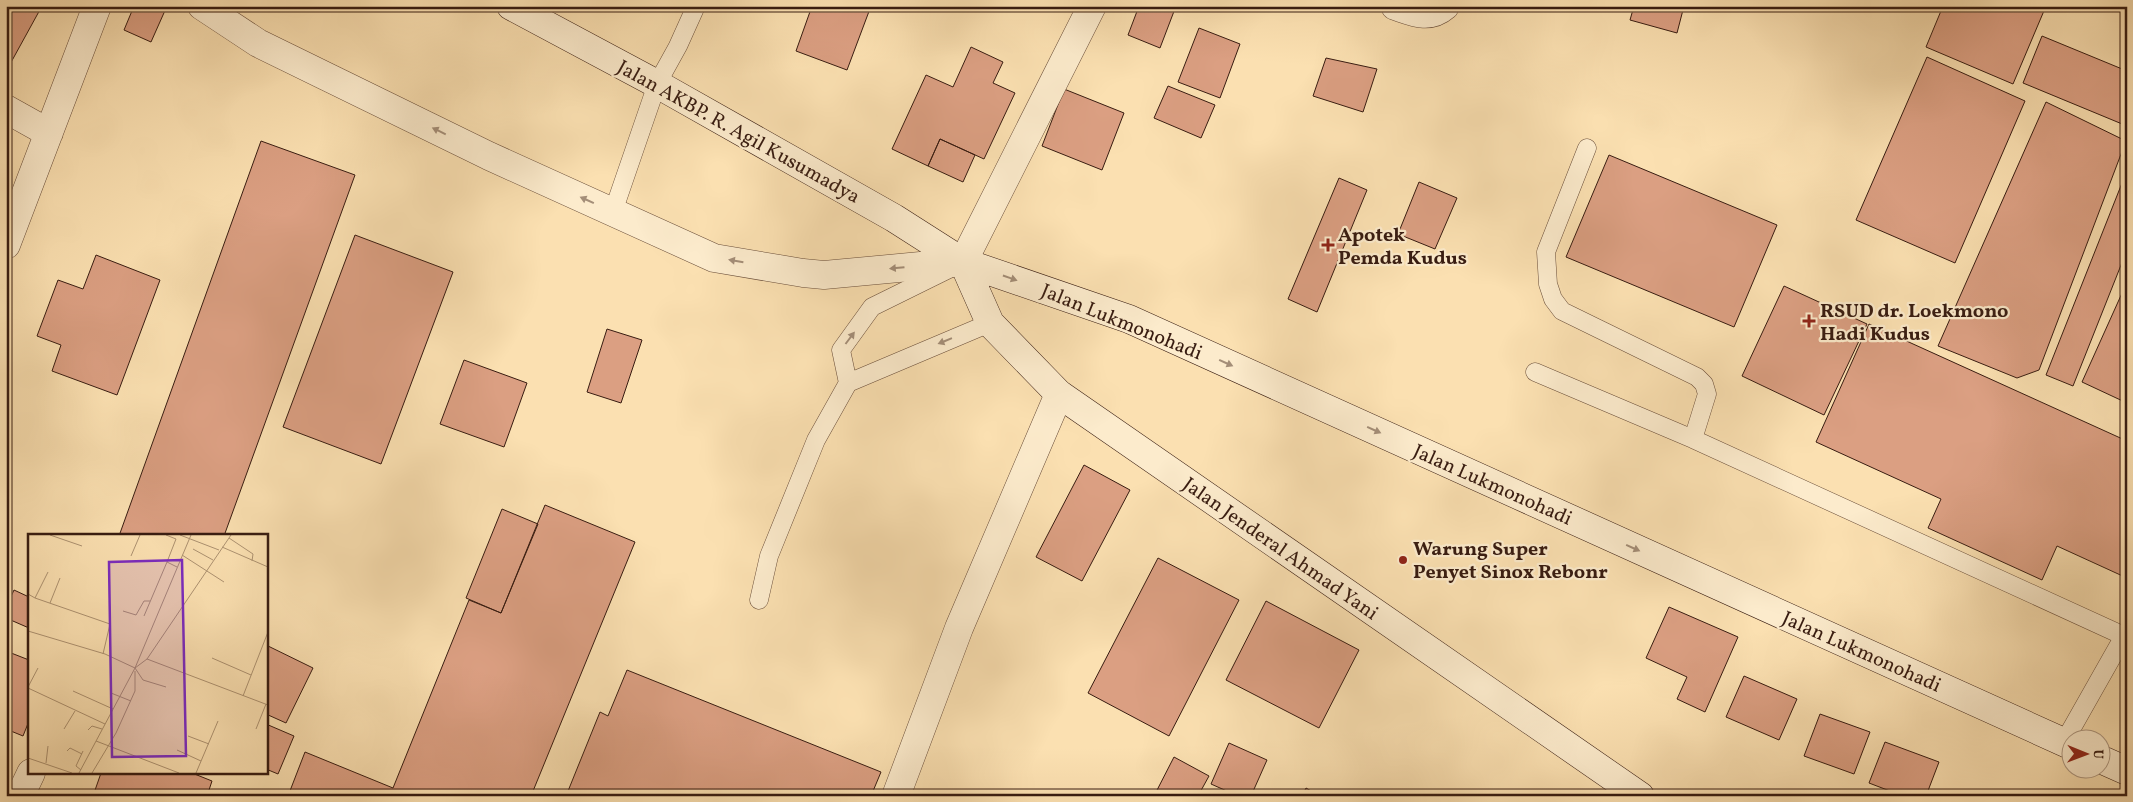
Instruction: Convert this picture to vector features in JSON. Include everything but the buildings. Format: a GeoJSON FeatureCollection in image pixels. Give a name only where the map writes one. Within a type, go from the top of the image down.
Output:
{"type":"FeatureCollection","features":[{"type":"Feature","properties":{"kind":"main road"},"geometry":{"type":"LineString","coordinates":[[6,245],[97,6]]}},
{"type":"Feature","properties":{"kind":"main road"},"geometry":{"type":"LineString","coordinates":[[202,6],[258,43],[489,156],[714,258],[803,273],[824,274],[964,262],[1092,6]]}},
{"type":"Feature","properties":{"kind":"main road"},"geometry":{"type":"LineString","coordinates":[[1395,6],[1422,14],[1434,15],[1445,6]]}},
{"type":"Feature","properties":{"kind":"main road","name":"Jalan AKBP. R. Agil Kusumadya"},"geometry":{"type":"LineString","coordinates":[[525,10],[894,218],[964,262]]}},
{"type":"Feature","properties":{"kind":"main road"},"geometry":{"type":"LineString","coordinates":[[6,109],[49,133]]}},
{"type":"Feature","properties":{"kind":"main road","name":"Jalan Jenderal Ahmad Yani"},"geometry":{"type":"LineString","coordinates":[[964,262],[990,323],[1058,394],[1640,796]]}},
{"type":"Feature","properties":{"kind":"main road","name":"Jalan Lukmonohadi"},"geometry":{"type":"LineString","coordinates":[[964,262],[1129,319],[2060,741]]}},
{"type":"Feature","properties":{"kind":"main road"},"geometry":{"type":"LineString","coordinates":[[896,796],[959,628],[1058,394]]}},
{"type":"Feature","properties":{"kind":"main road"},"geometry":{"type":"LineString","coordinates":[[2110,763],[2127,771]]}},
{"type":"Feature","properties":{"kind":"main road"},"geometry":{"type":"LineString","coordinates":[[20,796],[31,774]]}},
{"type":"Feature","properties":{"kind":"lane"},"geometry":{"type":"LineString","coordinates":[[613,212],[656,84],[678,46],[696,6]]}},
{"type":"Feature","properties":{"kind":"lane"},"geometry":{"type":"LineString","coordinates":[[1587,148],[1546,252],[1546,268],[1550,292],[1553,300],[1562,311],[1697,377],[1704,384],[1707,394],[1693,439]]}},
{"type":"Feature","properties":{"kind":"lane"},"geometry":{"type":"LineString","coordinates":[[848,383],[841,350],[872,307],[964,262]]}},
{"type":"Feature","properties":{"kind":"lane"},"geometry":{"type":"LineString","coordinates":[[759,600],[769,556],[816,440],[848,383],[990,323]]}},
{"type":"Feature","properties":{"kind":"lane"},"geometry":{"type":"LineString","coordinates":[[1535,372],[1693,439],[2125,636],[2075,730]]}},
{"type":"Feature","properties":{"kind":"place","name":"Apotek Pemda Kudus"},"geometry":{"type":"Point","coordinates":[1328,245]}},
{"type":"Feature","properties":{"kind":"place","name":"RSUD dr. Loekmono Hadi Kudus"},"geometry":{"type":"Point","coordinates":[1809,321]}},
{"type":"Feature","properties":{"kind":"place","name":"Warung Super Penyet Sinox Rebonr"},"geometry":{"type":"Point","coordinates":[1403,560]}}]}
